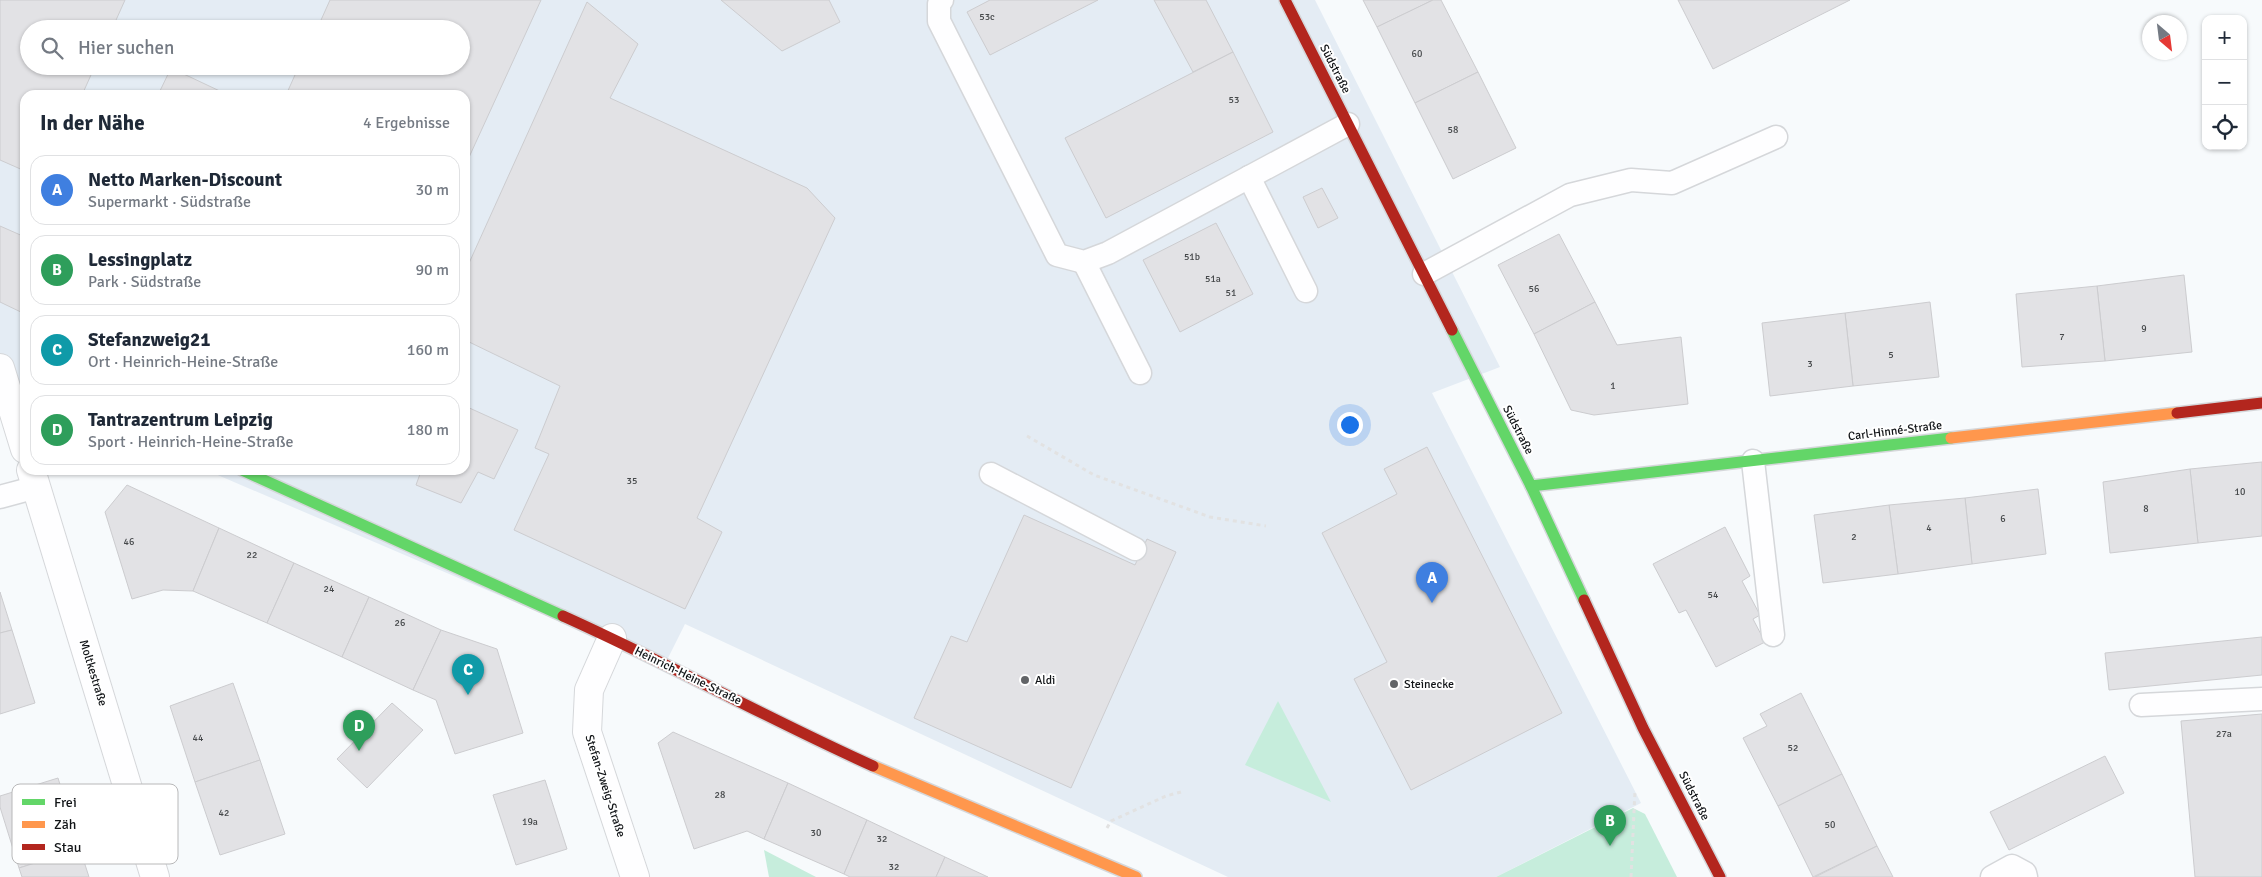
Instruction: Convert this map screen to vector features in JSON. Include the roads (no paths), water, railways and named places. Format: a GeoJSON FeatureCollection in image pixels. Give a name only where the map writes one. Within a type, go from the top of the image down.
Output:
{"type":"FeatureCollection","features":[{"type":"Feature","properties":{"kind":"street","name":"Südstraße"},"geometry":{"type":"LineString","coordinates":[[1285,0],[1531,486],[1643,728],[1720,877]]}},
{"type":"Feature","properties":{"kind":"street"},"geometry":{"type":"LineString","coordinates":[[0,360],[20,370]]}},
{"type":"Feature","properties":{"kind":"street"},"geometry":{"type":"LineString","coordinates":[[0,368],[20,433]]}},
{"type":"Feature","properties":{"kind":"street","name":"Carl-Hinné-Straße"},"geometry":{"type":"LineString","coordinates":[[1531,486],[2262,403]]}},
{"type":"Feature","properties":{"kind":"street","name":"Heinrich-Heine-Straße"},"geometry":{"type":"LineString","coordinates":[[253,475],[612,638],[673,670],[860,760],[1094,857],[1136,877]]}},
{"type":"Feature","properties":{"kind":"street","name":"Moltkestraße"},"geometry":{"type":"LineString","coordinates":[[34,479],[127,784]]}},
{"type":"Feature","properties":{"kind":"street","name":"Stefan-Zweig-Straße"},"geometry":{"type":"LineString","coordinates":[[612,638],[589,690],[587,732],[635,877]]}},
{"type":"Feature","properties":{"kind":"street","name":"Moltkestraße"},"geometry":{"type":"LineString","coordinates":[[151,864],[155,877]]}},
{"type":"Feature","properties":{"kind":"lane"},"geometry":{"type":"LineString","coordinates":[[942,0],[939,4],[938,21],[1056,255],[1084,262],[1108,253],[1348,124]]}},
{"type":"Feature","properties":{"kind":"lane"},"geometry":{"type":"LineString","coordinates":[[1424,274],[1570,195],[1631,180],[1672,183],[1776,137]]}},
{"type":"Feature","properties":{"kind":"lane"},"geometry":{"type":"LineString","coordinates":[[1249,177],[1306,292]]}},
{"type":"Feature","properties":{"kind":"lane"},"geometry":{"type":"LineString","coordinates":[[1084,262],[1140,372]]}},
{"type":"Feature","properties":{"kind":"lane"},"geometry":{"type":"LineString","coordinates":[[1754,461],[1773,635]]}},
{"type":"Feature","properties":{"kind":"lane"},"geometry":{"type":"LineString","coordinates":[[991,474],[1135,549]]}},
{"type":"Feature","properties":{"kind":"lane"},"geometry":{"type":"LineString","coordinates":[[0,497],[34,479]]}},
{"type":"Feature","properties":{"kind":"lane"},"geometry":{"type":"LineString","coordinates":[[2141,705],[2262,699]]}},
{"type":"Feature","properties":{"kind":"lane"},"geometry":{"type":"LineString","coordinates":[[1992,877],[2012,866],[2025,873],[2026,877]]}},
{"type":"Feature","properties":{"kind":"place","name":"Netto Marken-Discount"},"geometry":{"type":"Point","coordinates":[1432,603]}},
{"type":"Feature","properties":{"kind":"place","name":"Aldi"},"geometry":{"type":"Point","coordinates":[1025,680]}},
{"type":"Feature","properties":{"kind":"place","name":"Steinecke"},"geometry":{"type":"Point","coordinates":[1394,684]}},
{"type":"Feature","properties":{"kind":"place","name":"Stefanzweig21"},"geometry":{"type":"Point","coordinates":[468,695]}},
{"type":"Feature","properties":{"kind":"place","name":"Tantrazentrum Leipzig"},"geometry":{"type":"Point","coordinates":[359,751]}},
{"type":"Feature","properties":{"kind":"place","name":"Lessingplatz"},"geometry":{"type":"Point","coordinates":[1610,846]}}]}
